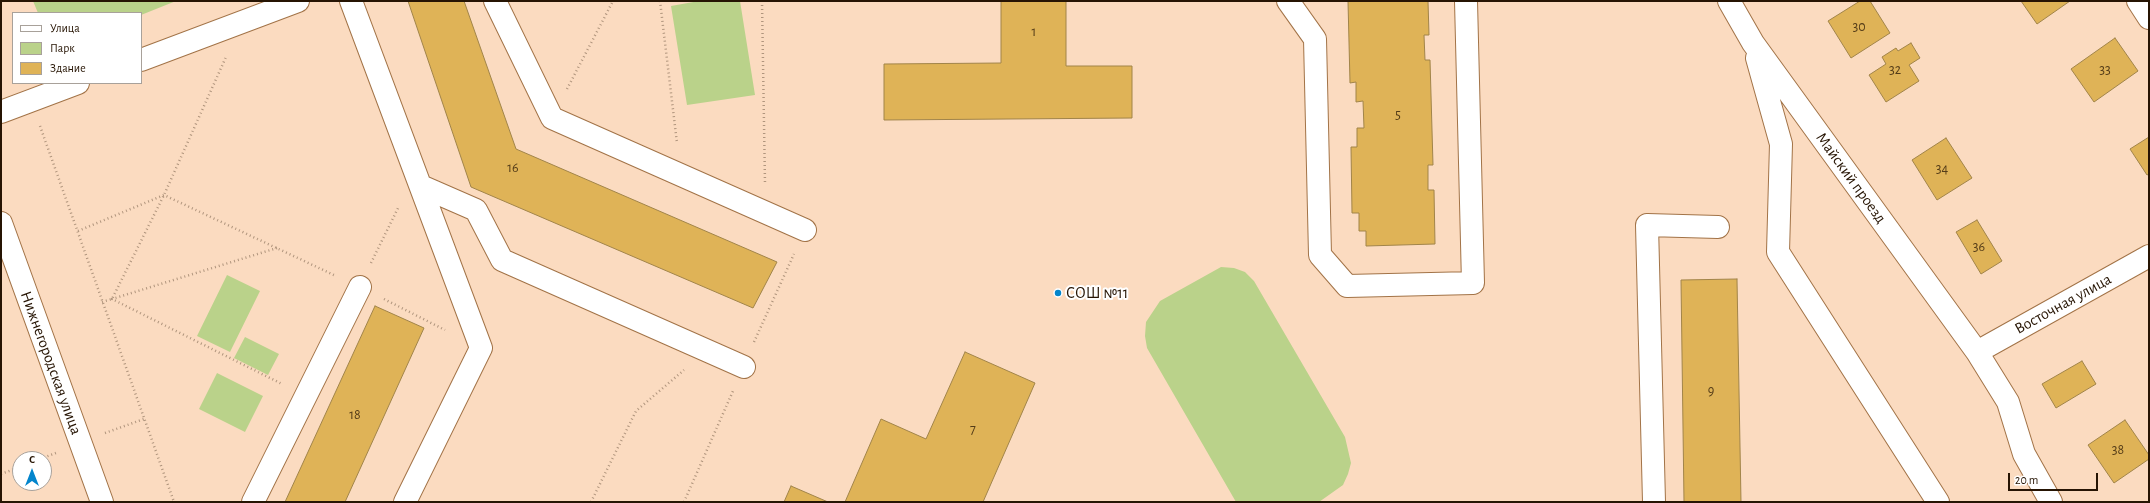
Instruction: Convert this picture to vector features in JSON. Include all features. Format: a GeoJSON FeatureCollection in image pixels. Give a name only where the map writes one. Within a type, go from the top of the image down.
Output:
{"type":"FeatureCollection","features":[{"type":"Feature","properties":{"kind":"street"},"geometry":{"type":"LineString","coordinates":[[142,60],[298,1]]}},
{"type":"Feature","properties":{"kind":"street"},"geometry":{"type":"LineString","coordinates":[[351,1],[419,178],[481,348],[405,502]]}},
{"type":"Feature","properties":{"kind":"street"},"geometry":{"type":"LineString","coordinates":[[495,1],[552,118],[805,230]]}},
{"type":"Feature","properties":{"kind":"street"},"geometry":{"type":"LineString","coordinates":[[1288,1],[1315,39],[1320,255],[1347,286],[1473,283],[1466,1]]}},
{"type":"Feature","properties":{"kind":"street","name":"Майский проезд"},"geometry":{"type":"LineString","coordinates":[[1729,1],[1753,43],[1977,352],[2008,402],[2024,454],[2051,502]]}},
{"type":"Feature","properties":{"kind":"street"},"geometry":{"type":"LineString","coordinates":[[2138,1],[2149,18]]}},
{"type":"Feature","properties":{"kind":"street"},"geometry":{"type":"LineString","coordinates":[[1753,43],[1781,144],[1778,252],[1938,502]]}},
{"type":"Feature","properties":{"kind":"street"},"geometry":{"type":"LineString","coordinates":[[1,112],[75,84]]}},
{"type":"Feature","properties":{"kind":"street"},"geometry":{"type":"LineString","coordinates":[[419,178],[476,210],[502,260],[744,367]]}},
{"type":"Feature","properties":{"kind":"street","name":"Нижнегородская улица"},"geometry":{"type":"LineString","coordinates":[[1,223],[102,502]]}},
{"type":"Feature","properties":{"kind":"street"},"geometry":{"type":"LineString","coordinates":[[1654,502],[1647,225],[1718,227]]}},
{"type":"Feature","properties":{"kind":"street","name":"Восточная улица"},"geometry":{"type":"LineString","coordinates":[[1977,352],[2149,256]]}},
{"type":"Feature","properties":{"kind":"street"},"geometry":{"type":"LineString","coordinates":[[253,502],[360,287]]}},
{"type":"Feature","properties":{"kind":"path"},"geometry":{"type":"LineString","coordinates":[[552,118],[613,1]]}},
{"type":"Feature","properties":{"kind":"path"},"geometry":{"type":"LineString","coordinates":[[660,1],[681,175]]}},
{"type":"Feature","properties":{"kind":"path"},"geometry":{"type":"LineString","coordinates":[[762,1],[766,212]]}},
{"type":"Feature","properties":{"kind":"path"},"geometry":{"type":"LineString","coordinates":[[112,299],[164,195],[242,22]]}},
{"type":"Feature","properties":{"kind":"path"},"geometry":{"type":"LineString","coordinates":[[31,100],[174,502]]}},
{"type":"Feature","properties":{"kind":"path"},"geometry":{"type":"LineString","coordinates":[[360,287],[419,178]]}},
{"type":"Feature","properties":{"kind":"path"},"geometry":{"type":"LineString","coordinates":[[78,231],[164,195],[360,287],[481,348]]}},
{"type":"Feature","properties":{"kind":"path"},"geometry":{"type":"LineString","coordinates":[[102,302],[277,248]]}},
{"type":"Feature","properties":{"kind":"path"},"geometry":{"type":"LineString","coordinates":[[112,299],[306,396]]}},
{"type":"Feature","properties":{"kind":"path"},"geometry":{"type":"LineString","coordinates":[[684,502],[744,367]]}},
{"type":"Feature","properties":{"kind":"path"},"geometry":{"type":"LineString","coordinates":[[1,474],[12,470]]}},
{"type":"Feature","properties":{"kind":"green space"},"geometry":{"type":"Polygon","coordinates":[[[33,1],[176,1],[142,15],[142,12],[38,12],[33,1]]]}},
{"type":"Feature","properties":{"kind":"green space"},"geometry":{"type":"Polygon","coordinates":[[[699,1],[740,1],[755,95],[687,105],[671,6],[699,1]]]}},
{"type":"Feature","properties":{"kind":"green space"},"geometry":{"type":"Polygon","coordinates":[[[1221,267],[1234,268],[1245,272],[1254,281],[1345,437],[1351,463],[1348,474],[1343,485],[1319,502],[1236,502],[1147,348],[1145,336],[1146,322],[1160,301],[1221,267]]]}},
{"type":"Feature","properties":{"kind":"green space"},"geometry":{"type":"Polygon","coordinates":[[[227,275],[260,291],[230,352],[197,336],[227,275]]]}},
{"type":"Feature","properties":{"kind":"green space"},"geometry":{"type":"Polygon","coordinates":[[[245,337],[279,354],[268,375],[234,358],[245,337]]]}},
{"type":"Feature","properties":{"kind":"green space"},"geometry":{"type":"Polygon","coordinates":[[[217,373],[263,396],[245,432],[199,409],[217,373]]]}},
{"type":"Feature","properties":{"kind":"building"},"geometry":{"type":"Polygon","coordinates":[[[408,1],[464,1],[516,149],[777,262],[753,308],[471,187],[408,1]]]}},
{"type":"Feature","properties":{"kind":"building"},"geometry":{"type":"Polygon","coordinates":[[[1001,1],[1066,1],[1066,66],[1132,66],[1132,118],[884,120],[884,64],[1001,63],[1001,1]]]}},
{"type":"Feature","properties":{"kind":"building"},"geometry":{"type":"Polygon","coordinates":[[[1348,1],[1428,1],[1429,35],[1424,35],[1425,60],[1430,60],[1433,165],[1428,165],[1428,190],[1434,190],[1435,244],[1366,246],[1366,231],[1359,231],[1359,213],[1352,213],[1351,147],[1357,147],[1357,128],[1364,128],[1363,101],[1356,102],[1356,82],[1350,83],[1348,1]]]}},
{"type":"Feature","properties":{"kind":"building"},"geometry":{"type":"Polygon","coordinates":[[[1860,1],[1870,1],[1890,33],[1851,58],[1828,21],[1860,1]]]}},
{"type":"Feature","properties":{"kind":"building"},"geometry":{"type":"Polygon","coordinates":[[[2021,1],[2070,1],[2037,24],[2021,1]]]}},
{"type":"Feature","properties":{"kind":"building"},"geometry":{"type":"Polygon","coordinates":[[[2115,38],[2138,71],[2094,102],[2071,69],[2115,38]]]}},
{"type":"Feature","properties":{"kind":"building"},"geometry":{"type":"Polygon","coordinates":[[[1911,43],[1920,58],[1909,65],[1919,81],[1886,102],[1869,75],[1886,64],[1882,57],[1896,48],[1898,51],[1911,43]]]}},
{"type":"Feature","properties":{"kind":"building"},"geometry":{"type":"Polygon","coordinates":[[[2149,137],[2149,174],[2147,175],[2130,149],[2149,137]]]}},
{"type":"Feature","properties":{"kind":"building"},"geometry":{"type":"Polygon","coordinates":[[[1946,138],[1972,178],[1937,200],[1912,160],[1946,138]]]}},
{"type":"Feature","properties":{"kind":"building"},"geometry":{"type":"Polygon","coordinates":[[[1977,220],[2002,261],[1981,274],[1956,232],[1977,220]]]}},
{"type":"Feature","properties":{"kind":"building"},"geometry":{"type":"Polygon","coordinates":[[[1737,279],[1741,502],[1684,502],[1681,280],[1737,279]]]}},
{"type":"Feature","properties":{"kind":"building"},"geometry":{"type":"Polygon","coordinates":[[[375,306],[424,328],[345,502],[285,502],[375,306]]]}},
{"type":"Feature","properties":{"kind":"building"},"geometry":{"type":"Polygon","coordinates":[[[965,352],[1035,383],[983,502],[845,502],[881,419],[926,439],[965,352]]]}},
{"type":"Feature","properties":{"kind":"building"},"geometry":{"type":"Polygon","coordinates":[[[2082,361],[2096,384],[2056,408],[2042,384],[2082,361]]]}},
{"type":"Feature","properties":{"kind":"building"},"geometry":{"type":"Polygon","coordinates":[[[2125,420],[2149,455],[2149,459],[2114,483],[2088,445],[2125,420]]]}},
{"type":"Feature","properties":{"kind":"building"},"geometry":{"type":"Polygon","coordinates":[[[791,486],[828,502],[784,502],[791,486]]]}},
{"type":"Feature","properties":{"kind":"place","name":"СОШ №11"},"geometry":{"type":"Point","coordinates":[1058,293]}}]}
